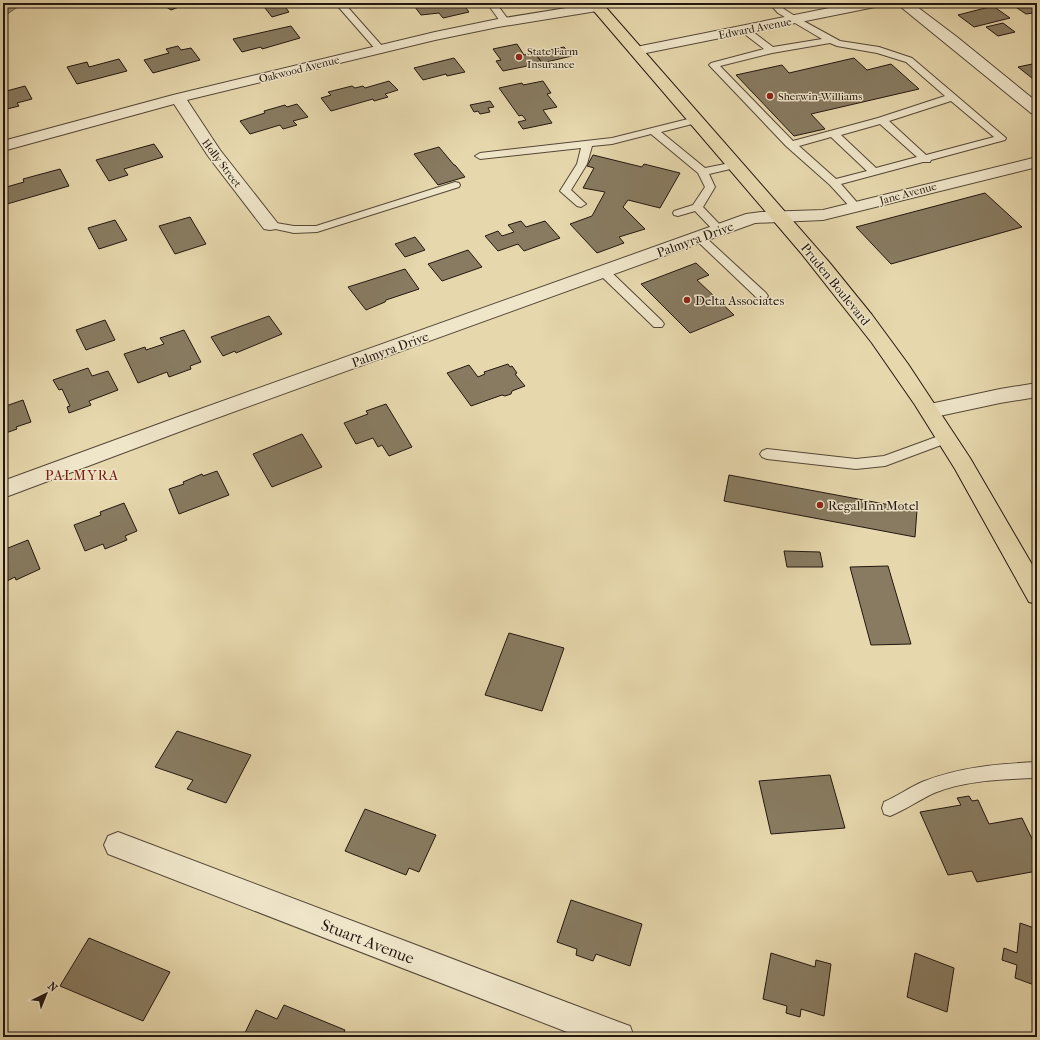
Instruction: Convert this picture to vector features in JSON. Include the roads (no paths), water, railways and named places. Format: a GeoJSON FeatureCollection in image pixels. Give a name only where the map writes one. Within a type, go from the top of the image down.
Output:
{"type":"FeatureCollection","features":[{"type":"Feature","properties":{"kind":"main road","name":"Pruden Boulevard"},"geometry":{"type":"LineString","coordinates":[[596,5],[827,272],[878,337],[947,438],[1010,545],[1037,595]]}},
{"type":"Feature","properties":{"kind":"street","name":"Edward Avenue"},"geometry":{"type":"LineString","coordinates":[[636,51],[875,3]]}},
{"type":"Feature","properties":{"kind":"street"},"geometry":{"type":"LineString","coordinates":[[903,3],[952,40],[1037,110]]}},
{"type":"Feature","properties":{"kind":"street","name":"Oakwood Avenue"},"geometry":{"type":"LineString","coordinates":[[3,146],[178,98],[380,49],[505,22],[596,5]]}},
{"type":"Feature","properties":{"kind":"street","name":"Holly Street"},"geometry":{"type":"LineString","coordinates":[[178,98],[182,107],[214,154],[270,225]]}},
{"type":"Feature","properties":{"kind":"street","name":"Jane Avenue"},"geometry":{"type":"LineString","coordinates":[[779,216],[802,217],[823,215],[934,186],[1037,162]]}},
{"type":"Feature","properties":{"kind":"street","name":"Palmyra Drive"},"geometry":{"type":"LineString","coordinates":[[3,490],[185,422],[752,218],[779,216]]}},
{"type":"Feature","properties":{"kind":"street"},"geometry":{"type":"LineString","coordinates":[[930,411],[1000,396],[1037,390]]}},
{"type":"Feature","properties":{"kind":"street","name":"Stuart Avenue"},"geometry":{"type":"LineString","coordinates":[[118,845],[619,1037]]}},
{"type":"Feature","properties":{"kind":"lane"},"geometry":{"type":"LineString","coordinates":[[339,3],[380,49]]}},
{"type":"Feature","properties":{"kind":"lane"},"geometry":{"type":"LineString","coordinates":[[491,3],[505,22]]}},
{"type":"Feature","properties":{"kind":"lane"},"geometry":{"type":"LineString","coordinates":[[773,3],[781,11],[795,20],[837,43],[879,50],[909,60],[1001,138],[926,160],[834,183]]}},
{"type":"Feature","properties":{"kind":"lane"},"geometry":{"type":"LineString","coordinates":[[744,30],[772,50]]}},
{"type":"Feature","properties":{"kind":"lane"},"geometry":{"type":"LineString","coordinates":[[832,40],[772,50],[714,65],[792,145],[834,183],[856,207]]}},
{"type":"Feature","properties":{"kind":"lane"},"geometry":{"type":"LineString","coordinates":[[792,145],[882,120],[952,96]]}},
{"type":"Feature","properties":{"kind":"lane"},"geometry":{"type":"LineString","coordinates":[[480,156],[612,141],[696,120]]}},
{"type":"Feature","properties":{"kind":"lane"},"geometry":{"type":"LineString","coordinates":[[882,120],[926,160]]}},
{"type":"Feature","properties":{"kind":"lane"},"geometry":{"type":"LineString","coordinates":[[653,131],[683,154],[703,172],[710,187],[697,207],[678,213]]}},
{"type":"Feature","properties":{"kind":"lane"},"geometry":{"type":"LineString","coordinates":[[834,134],[875,173]]}},
{"type":"Feature","properties":{"kind":"lane"},"geometry":{"type":"LineString","coordinates":[[580,204],[565,191],[582,164],[587,144]]}},
{"type":"Feature","properties":{"kind":"lane"},"geometry":{"type":"LineString","coordinates":[[703,172],[735,165]]}},
{"type":"Feature","properties":{"kind":"lane"},"geometry":{"type":"LineString","coordinates":[[270,225],[284,230],[301,231],[317,229],[455,185]]}},
{"type":"Feature","properties":{"kind":"lane"},"geometry":{"type":"LineString","coordinates":[[697,207],[719,230]]}},
{"type":"Feature","properties":{"kind":"lane"},"geometry":{"type":"LineString","coordinates":[[699,237],[762,296]]}},
{"type":"Feature","properties":{"kind":"lane"},"geometry":{"type":"LineString","coordinates":[[604,271],[658,324]]}},
{"type":"Feature","properties":{"kind":"lane"},"geometry":{"type":"LineString","coordinates":[[767,454],[856,464],[885,461],[947,438]]}},
{"type":"Feature","properties":{"kind":"lane"},"geometry":{"type":"LineString","coordinates":[[890,808],[929,788],[972,775],[1000,771],[1037,770]]}},
{"type":"Feature","properties":{"kind":"place","name":"State Farm Insurance"},"geometry":{"type":"Point","coordinates":[519,57]}},
{"type":"Feature","properties":{"kind":"place","name":"Sherwin-Williams"},"geometry":{"type":"Point","coordinates":[770,96]}},
{"type":"Feature","properties":{"kind":"place","name":"Delta Associates"},"geometry":{"type":"Point","coordinates":[687,300]}},
{"type":"Feature","properties":{"kind":"place","name":"Regal Inn Motel"},"geometry":{"type":"Point","coordinates":[820,505]}},
{"type":"Feature","properties":{"kind":"district","name":"PALMYRA"},"geometry":{"type":"Point","coordinates":[82,475]}}]}
